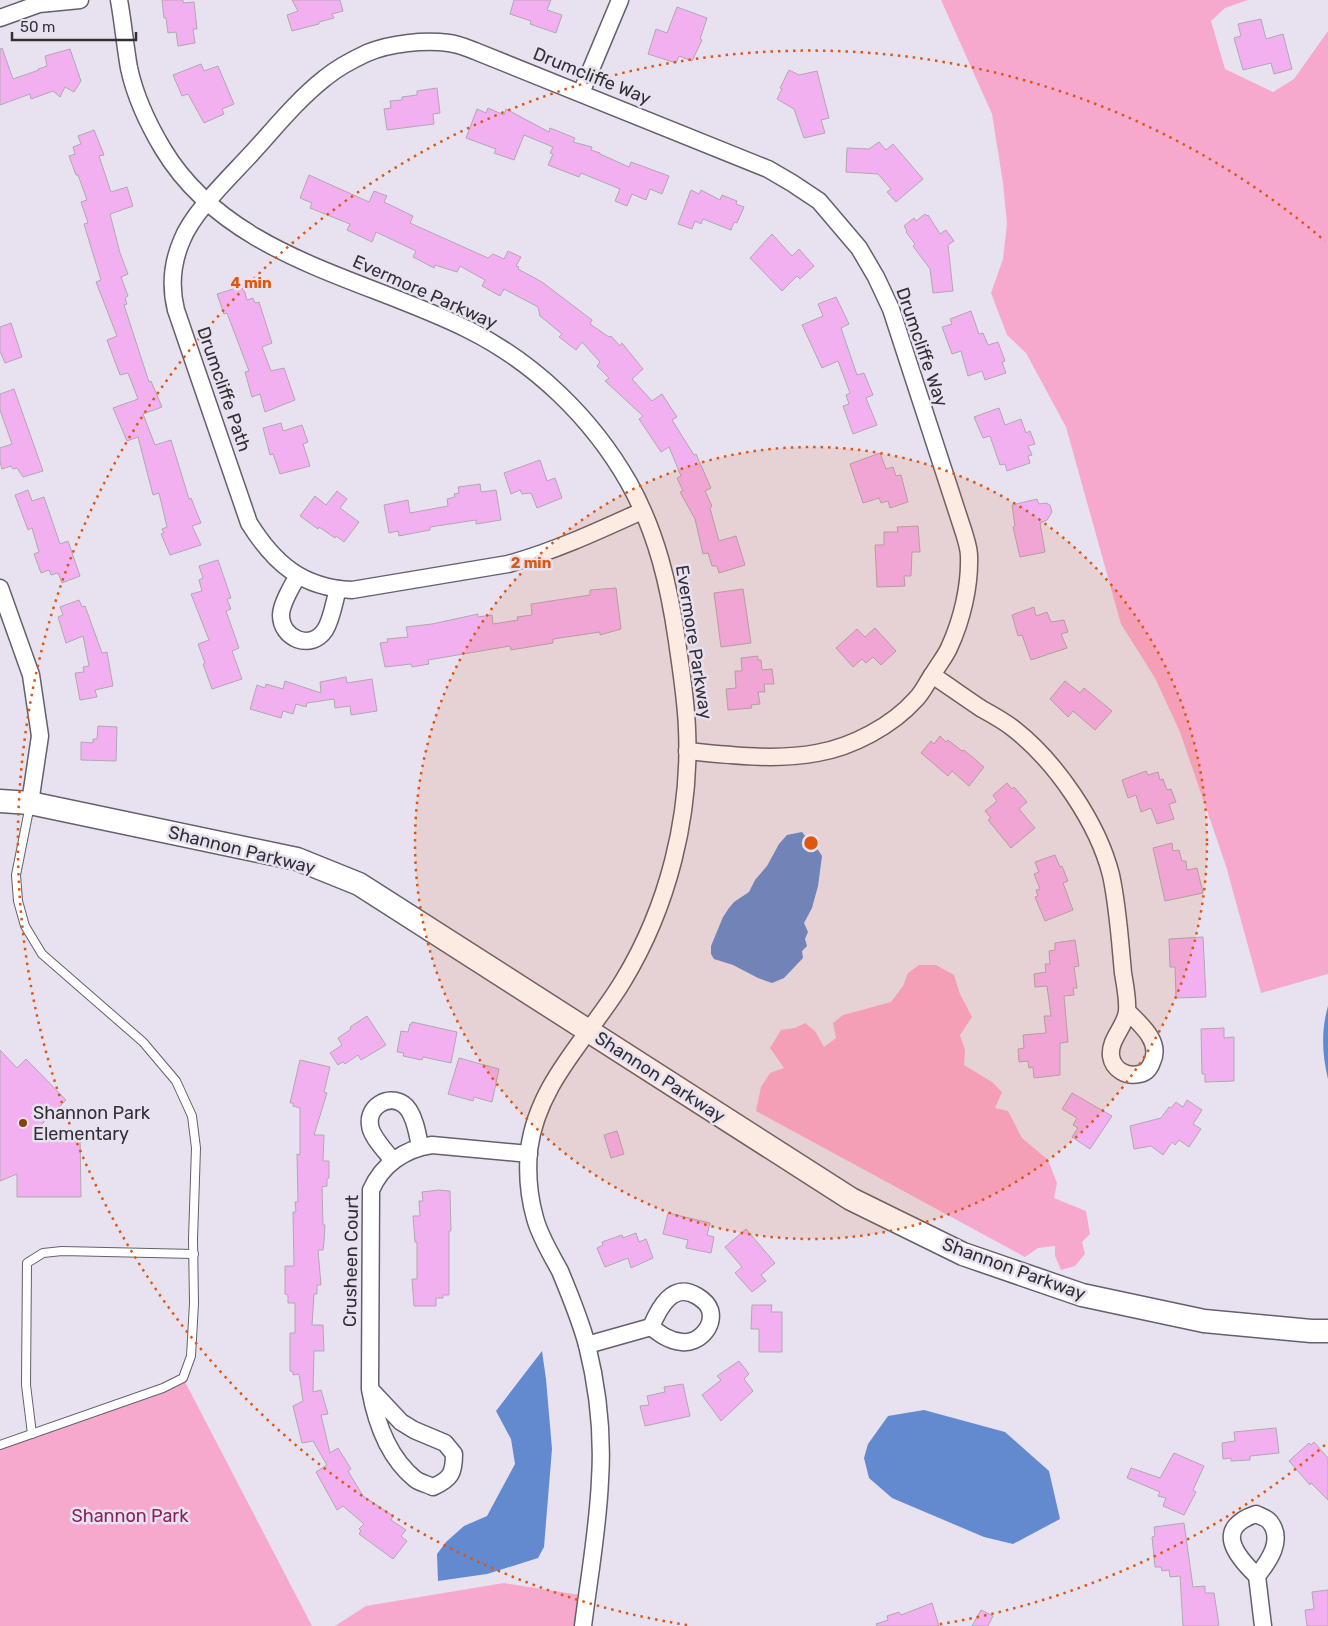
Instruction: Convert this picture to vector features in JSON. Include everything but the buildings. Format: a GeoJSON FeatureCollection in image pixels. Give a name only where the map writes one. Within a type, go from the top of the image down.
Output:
{"type":"FeatureCollection","features":[{"type":"Feature","properties":{"kind":"street"},"geometry":{"type":"LineString","coordinates":[[0,18],[39,4],[80,0]]}},
{"type":"Feature","properties":{"kind":"street","name":"Evermore Parkway"},"geometry":{"type":"LineString","coordinates":[[119,0],[130,70],[144,112],[164,151],[191,187],[244,231],[264,243],[467,329],[529,368],[583,418],[615,461],[629,484],[659,552],[671,597],[684,687],[687,751],[686,791],[679,838],[653,922],[624,980],[554,1079],[539,1110],[532,1131],[529,1154],[528,1179],[534,1216],[580,1321],[587,1345],[598,1404],[600,1485],[583,1626]]}},
{"type":"Feature","properties":{"kind":"street"},"geometry":{"type":"LineString","coordinates":[[581,93],[620,0]]}},
{"type":"Feature","properties":{"kind":"street","name":"Drumcliffe Way"},"geometry":{"type":"LineString","coordinates":[[207,202],[301,100],[324,78],[344,64],[369,52],[396,45],[421,42],[450,43],[581,93],[768,169],[819,201],[859,248],[876,277],[891,310],[964,533],[969,554],[965,600],[949,650],[917,698],[884,725],[839,747],[817,753],[791,756],[729,755],[687,751]]}},
{"type":"Feature","properties":{"kind":"street","name":"Drumcliffe Path"},"geometry":{"type":"LineString","coordinates":[[207,202],[182,238],[172,276],[173,297],[248,523],[270,553],[285,567],[298,576],[338,589],[352,590],[508,564],[553,550],[642,511]]}},
{"type":"Feature","properties":{"kind":"street"},"geometry":{"type":"LineString","coordinates":[[298,576],[280,613],[289,636],[301,641],[314,639],[325,630],[338,589]]}},
{"type":"Feature","properties":{"kind":"street"},"geometry":{"type":"LineString","coordinates":[[0,588],[31,675],[40,736],[30,803]]}},
{"type":"Feature","properties":{"kind":"street"},"geometry":{"type":"LineString","coordinates":[[932,675],[1014,728],[1039,752],[1082,808],[1100,845],[1110,875],[1128,1012]]}},
{"type":"Feature","properties":{"kind":"street","name":"Shannon Parkway"},"geometry":{"type":"LineString","coordinates":[[0,801],[30,803],[297,859],[359,884],[851,1200],[963,1254],[1082,1295],[1186,1317],[1214,1322],[1328,1331]]}},
{"type":"Feature","properties":{"kind":"street"},"geometry":{"type":"LineString","coordinates":[[393,1161],[373,1135],[370,1116],[375,1106],[392,1100],[404,1104],[412,1117],[420,1147]]}},
{"type":"Feature","properties":{"kind":"street","name":"Crusheen Court"},"geometry":{"type":"LineString","coordinates":[[370,1390],[401,1422],[444,1443],[454,1454],[454,1467],[447,1481],[433,1487],[417,1480],[401,1465],[389,1448],[373,1408],[370,1390],[371,1190],[376,1177],[387,1165],[420,1147],[432,1145],[529,1154]]}},
{"type":"Feature","properties":{"kind":"street"},"geometry":{"type":"LineString","coordinates":[[587,1345],[651,1327]]}},
{"type":"Feature","properties":{"kind":"street"},"geometry":{"type":"LineString","coordinates":[[1257,1576],[1263,1626]]}},
{"type":"Feature","properties":{"kind":"lane"},"geometry":{"type":"LineString","coordinates":[[0,1445],[163,1388],[183,1378],[191,1356],[194,1303],[196,1148],[192,1116],[176,1081],[143,1042],[42,954],[25,926],[18,901],[16,875],[30,803]]}},
{"type":"Feature","properties":{"kind":"lane"},"geometry":{"type":"LineString","coordinates":[[32,1434],[26,1385],[28,1263],[43,1253],[62,1251],[194,1254]]}},
{"type":"Feature","properties":{"kind":"green space"},"geometry":{"type":"Polygon","coordinates":[[[941,0],[1248,0],[1225,8],[1211,21],[1225,69],[1273,92],[1294,79],[1328,31],[1328,974],[1261,993],[1226,866],[1180,732],[1155,678],[1121,624],[1066,427],[1026,353],[1007,335],[991,293],[1003,259],[1007,224],[1003,183],[992,114],[941,0]]]}},
{"type":"Feature","properties":{"kind":"green space"},"geometry":{"type":"Polygon","coordinates":[[[919,965],[936,965],[954,975],[960,994],[972,1017],[960,1035],[965,1050],[964,1065],[992,1082],[1002,1092],[995,1108],[1008,1111],[1022,1138],[1048,1160],[1057,1183],[1054,1198],[1086,1211],[1090,1234],[1082,1242],[1085,1254],[1075,1266],[1061,1270],[1055,1256],[1055,1246],[1038,1248],[1025,1257],[756,1111],[761,1087],[770,1073],[784,1068],[770,1048],[781,1030],[795,1028],[805,1023],[815,1031],[824,1047],[836,1038],[833,1023],[843,1015],[891,1002],[903,986],[908,973],[919,965]]]}},
{"type":"Feature","properties":{"kind":"green space","name":"Shannon Park"},"geometry":{"type":"Polygon","coordinates":[[[183,1378],[312,1626],[0,1626],[0,1445],[183,1378]]]}},
{"type":"Feature","properties":{"kind":"green space"},"geometry":{"type":"Polygon","coordinates":[[[504,1583],[587,1596],[578,1626],[335,1626],[366,1606],[504,1583]]]}},
{"type":"Feature","properties":{"kind":"water"},"geometry":{"type":"Polygon","coordinates":[[[802,832],[806,837],[813,840],[822,856],[818,886],[812,908],[804,923],[808,932],[805,939],[807,946],[802,951],[803,958],[784,978],[772,983],[733,965],[714,959],[711,954],[711,946],[723,917],[729,908],[734,902],[749,892],[779,844],[787,835],[802,832]]]}},
{"type":"Feature","properties":{"kind":"water"},"geometry":{"type":"Polygon","coordinates":[[[1328,1006],[1328,1079],[1324,1061],[1323,1042],[1328,1006]]]}},
{"type":"Feature","properties":{"kind":"water"},"geometry":{"type":"Polygon","coordinates":[[[542,1351],[552,1449],[544,1547],[538,1558],[487,1574],[438,1581],[437,1554],[446,1542],[464,1526],[487,1516],[515,1464],[511,1439],[496,1411],[542,1351]]]}},
{"type":"Feature","properties":{"kind":"water"},"geometry":{"type":"Polygon","coordinates":[[[924,1410],[1005,1432],[1049,1471],[1060,1519],[1013,1544],[984,1537],[892,1498],[869,1478],[864,1458],[868,1444],[888,1416],[924,1410]]]}},
{"type":"Feature","properties":{"kind":"place","name":"Shannon Park Elementary"},"geometry":{"type":"Point","coordinates":[23,1123]}}]}
